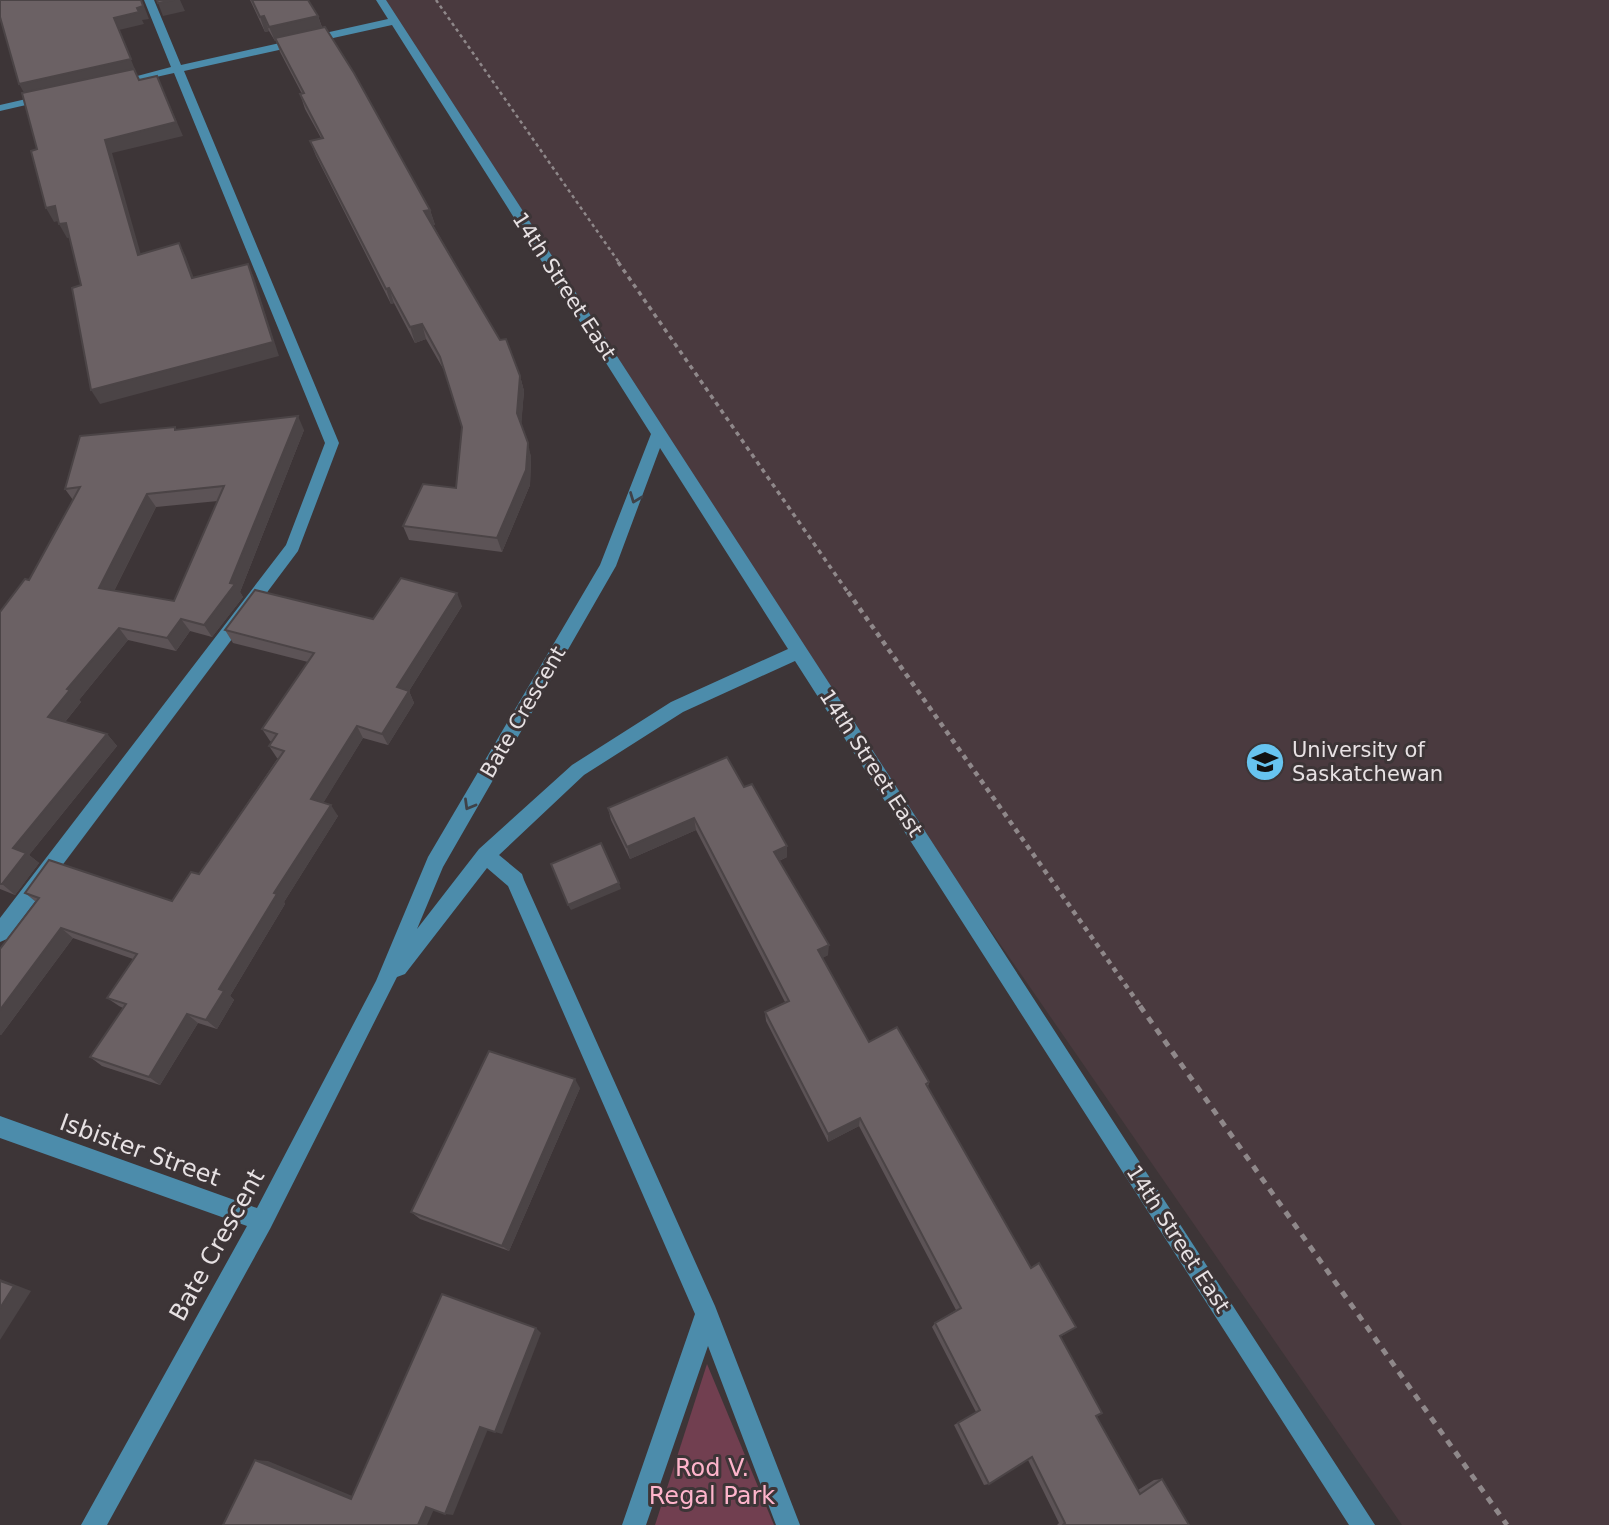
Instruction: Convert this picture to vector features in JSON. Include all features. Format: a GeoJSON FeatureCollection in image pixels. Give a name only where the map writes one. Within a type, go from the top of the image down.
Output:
{"type":"FeatureCollection","features":[{"type":"Feature","properties":{"kind":"street"},"geometry":{"type":"LineString","coordinates":[[0,933],[293,547],[332,443],[149,0]]}},
{"type":"Feature","properties":{"kind":"street","name":"14th Street East"},"geometry":{"type":"LineString","coordinates":[[381,0],[798,652],[1363,1525]]}},
{"type":"Feature","properties":{"kind":"street"},"geometry":{"type":"LineString","coordinates":[[102,86],[394,21]]}},
{"type":"Feature","properties":{"kind":"street"},"geometry":{"type":"LineString","coordinates":[[0,108],[64,94]]}},
{"type":"Feature","properties":{"kind":"street","name":"Bate Crescent"},"geometry":{"type":"LineString","coordinates":[[93,1525],[262,1221],[383,988],[435,863],[608,566],[658,434]]}},
{"type":"Feature","properties":{"kind":"street","name":"Bate Crescent"},"geometry":{"type":"LineString","coordinates":[[383,988],[486,855],[578,771],[677,707],[798,652]]}},
{"type":"Feature","properties":{"kind":"street"},"geometry":{"type":"LineString","coordinates":[[486,855],[515,880],[707,1314],[788,1525]]}},
{"type":"Feature","properties":{"kind":"street","name":"Isbister Street"},"geometry":{"type":"LineString","coordinates":[[0,1127],[262,1221]]}},
{"type":"Feature","properties":{"kind":"street"},"geometry":{"type":"LineString","coordinates":[[634,1525],[707,1314]]}},
{"type":"Feature","properties":{"kind":"path"},"geometry":{"type":"LineString","coordinates":[[437,1],[896,661],[1507,1525]]}},
{"type":"Feature","properties":{"kind":"shaded area","name":"University of Saskatchewan"},"geometry":{"type":"Polygon","coordinates":[[[381,0],[1609,0],[1609,1525],[1402,1525],[798,652],[381,0]]]}},
{"type":"Feature","properties":{"kind":"green space","name":"Rod V. Regal Park"},"geometry":{"type":"Polygon","coordinates":[[[707,1364],[774,1525],[655,1525],[707,1364]]]}},
{"type":"Feature","properties":{"kind":"building"},"geometry":{"type":"Polygon","coordinates":[[[0,0],[141,0],[143,6],[137,8],[139,12],[114,18],[131,59],[19,84],[0,17],[0,0]]]}},
{"type":"Feature","properties":{"kind":"building"},"geometry":{"type":"Polygon","coordinates":[[[252,0],[308,0],[318,16],[269,27],[264,16],[260,17],[252,0]]]}},
{"type":"Feature","properties":{"kind":"building"},"geometry":{"type":"Polygon","coordinates":[[[325,27],[354,73],[430,210],[424,211],[500,340],[506,339],[520,376],[517,413],[528,443],[526,470],[497,538],[403,526],[423,484],[456,488],[462,427],[440,357],[422,324],[410,327],[389,288],[386,289],[310,141],[323,138],[300,94],[304,93],[275,38],[325,27]]]}},
{"type":"Feature","properties":{"kind":"building"},"geometry":{"type":"Polygon","coordinates":[[[134,69],[139,80],[157,76],[176,122],[105,140],[138,255],[179,243],[192,278],[248,264],[273,342],[91,390],[72,288],[81,285],[66,223],[59,224],[55,206],[46,208],[31,151],[37,149],[22,93],[134,69]]]}},
{"type":"Feature","properties":{"kind":"building"},"geometry":{"type":"Polygon","coordinates":[[[298,416],[230,583],[235,584],[204,625],[181,619],[167,638],[119,628],[67,689],[70,690],[48,717],[107,734],[13,848],[26,853],[0,884],[0,612],[25,579],[29,580],[80,487],[65,489],[80,436],[175,427],[175,430],[298,416]],[[224,486],[147,494],[99,588],[174,601],[224,486]]]}},
{"type":"Feature","properties":{"kind":"building"},"geometry":{"type":"Polygon","coordinates":[[[401,578],[457,593],[397,687],[409,691],[382,734],[357,726],[311,799],[331,805],[274,893],[277,894],[219,989],[224,991],[206,1020],[187,1014],[149,1077],[90,1057],[126,1004],[107,998],[137,954],[61,928],[0,1010],[0,949],[39,898],[25,893],[49,860],[172,901],[191,872],[199,874],[284,751],[269,746],[277,734],[262,729],[314,653],[225,630],[255,590],[373,619],[401,578]]]}},
{"type":"Feature","properties":{"kind":"building"},"geometry":{"type":"Polygon","coordinates":[[[727,757],[744,787],[752,784],[787,846],[774,852],[829,945],[818,950],[869,1042],[897,1027],[929,1082],[926,1084],[1031,1268],[1039,1263],[1076,1327],[1060,1336],[1102,1413],[1096,1416],[1140,1494],[1162,1479],[1189,1525],[1063,1525],[1065,1523],[1032,1457],[989,1484],[958,1423],[980,1410],[935,1323],[961,1308],[860,1118],[828,1134],[765,1012],[789,1001],[694,818],[627,847],[608,808],[727,757]]]}},
{"type":"Feature","properties":{"kind":"building"},"geometry":{"type":"Polygon","coordinates":[[[601,843],[619,883],[568,905],[551,864],[601,843]]]}},
{"type":"Feature","properties":{"kind":"building"},"geometry":{"type":"Polygon","coordinates":[[[489,1051],[575,1079],[502,1246],[411,1212],[489,1051]]]}},
{"type":"Feature","properties":{"kind":"building"},"geometry":{"type":"Polygon","coordinates":[[[0,1281],[14,1286],[0,1308],[0,1281]]]}},
{"type":"Feature","properties":{"kind":"building"},"geometry":{"type":"Polygon","coordinates":[[[442,1294],[536,1328],[495,1432],[480,1427],[445,1514],[426,1507],[418,1525],[223,1525],[255,1460],[351,1499],[442,1294]]]}},
{"type":"Feature","properties":{"kind":"place","name":"University of Saskatchewan"},"geometry":{"type":"Point","coordinates":[1265,762]}}]}
